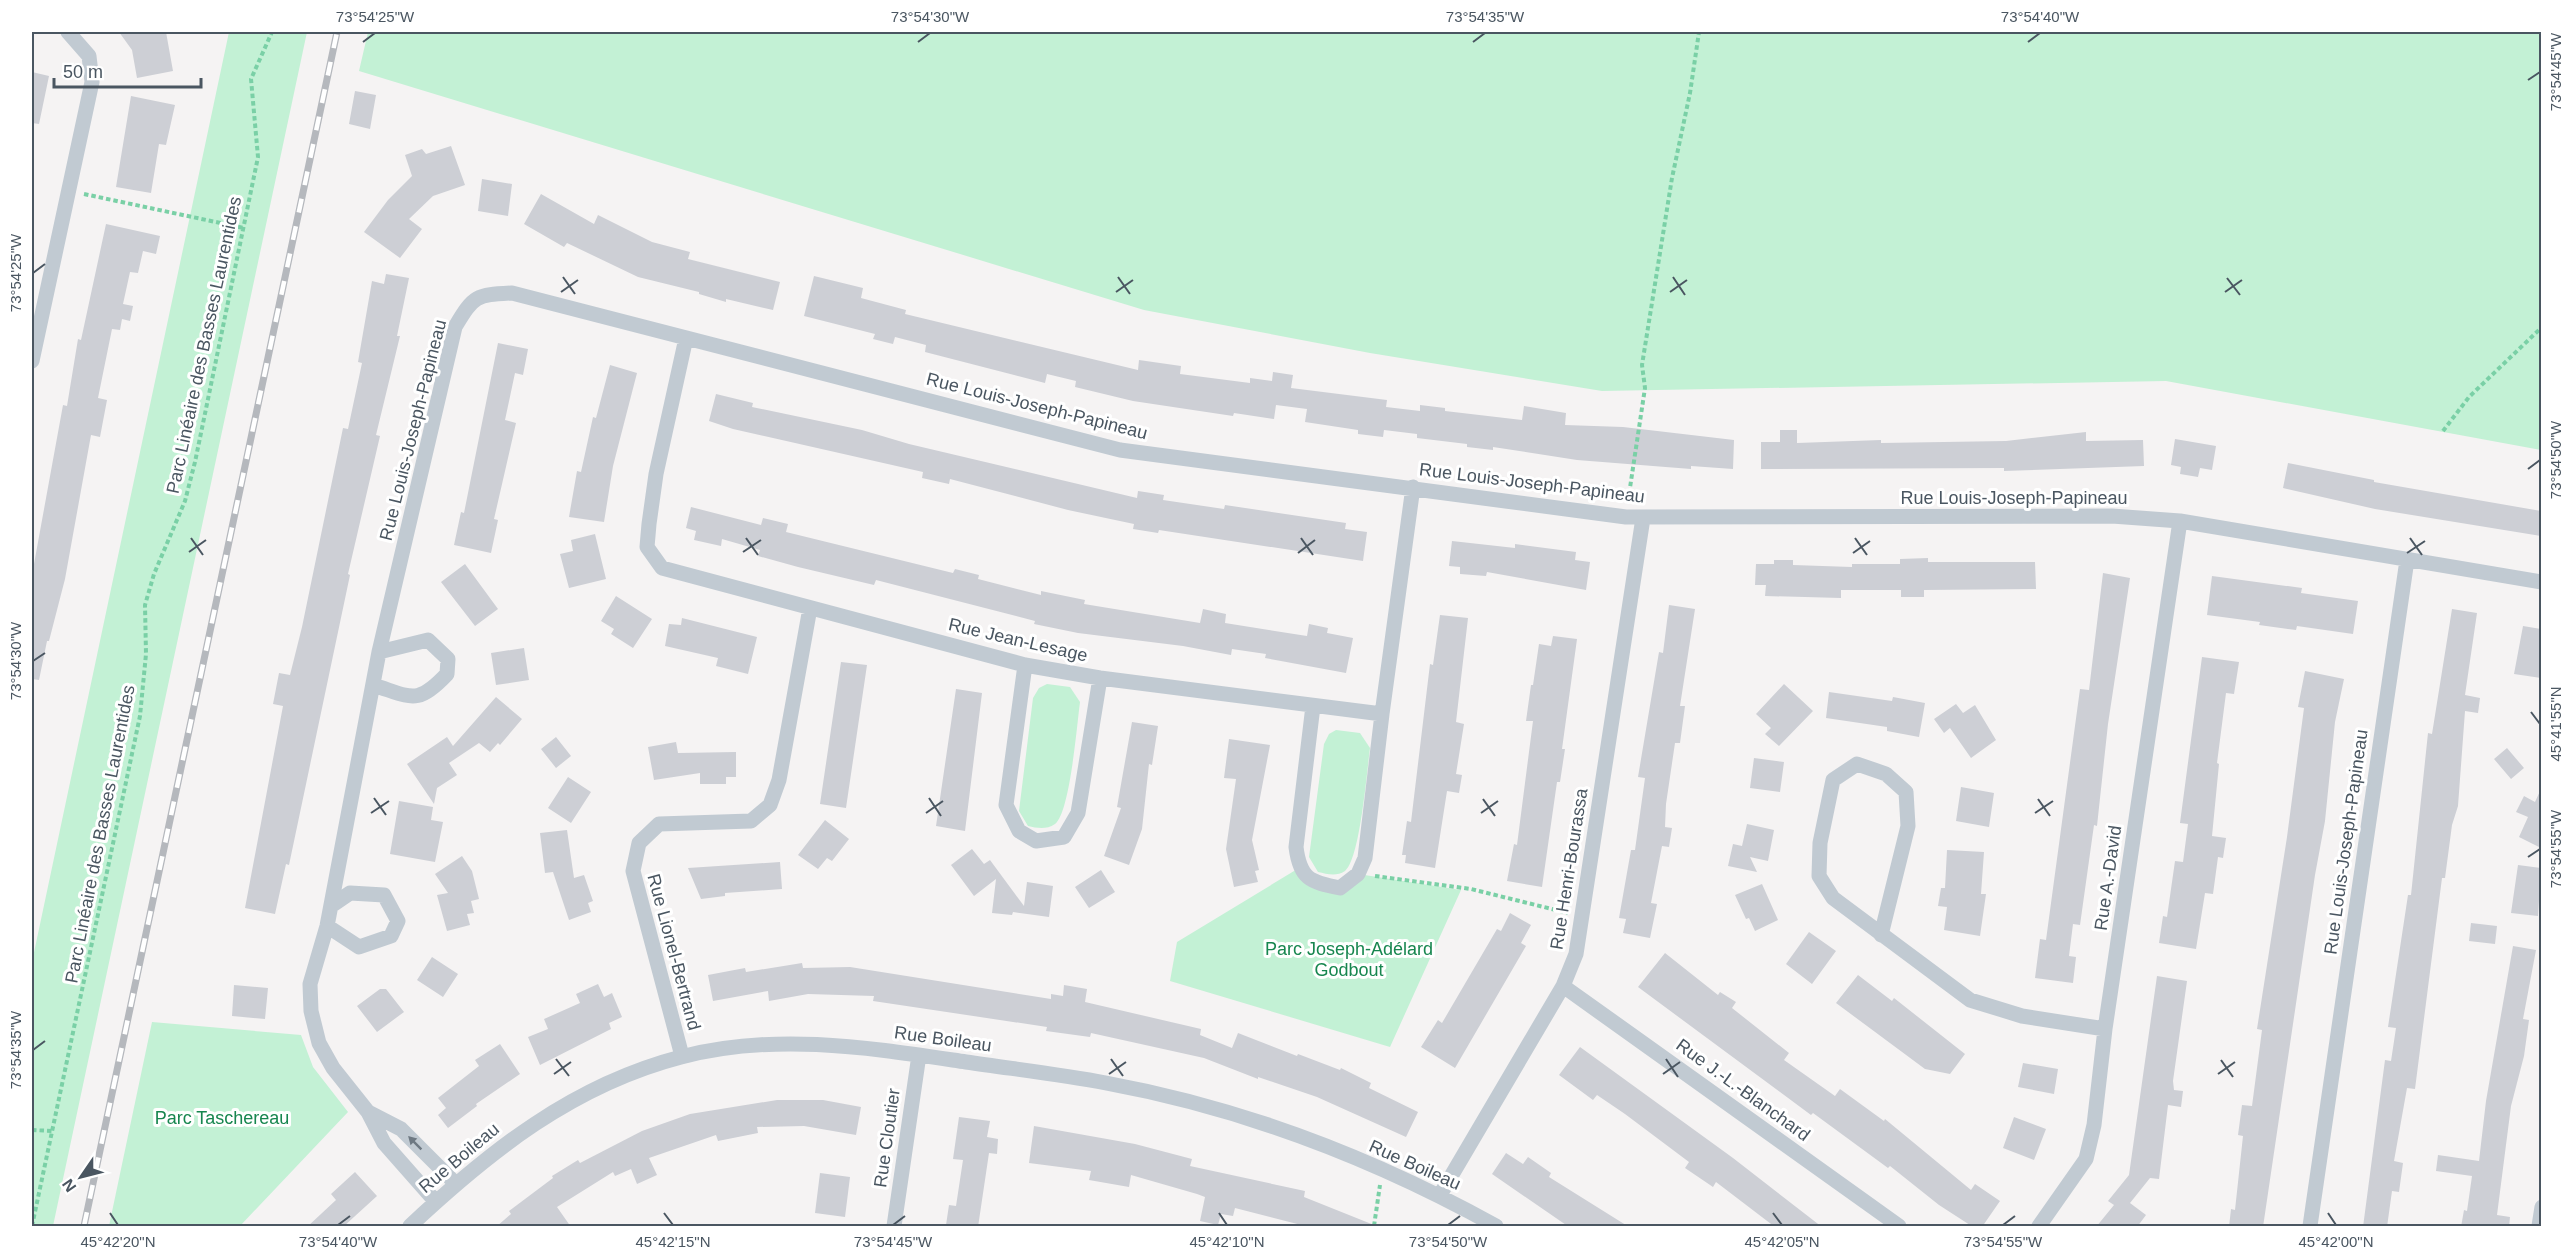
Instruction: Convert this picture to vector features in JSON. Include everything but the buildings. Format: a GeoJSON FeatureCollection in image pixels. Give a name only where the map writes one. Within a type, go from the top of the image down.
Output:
{"type":"FeatureCollection","features":[{"type":"Feature","properties":{"kind":"street"},"geometry":{"type":"LineString","coordinates":[[32,361],[92,82],[89,56],[68,32]]}},
{"type":"Feature","properties":{"kind":"street","name":"Rue Louis-Joseph-Papineau"},"geometry":{"type":"LineString","coordinates":[[436,1202],[384,1143],[368,1112],[333,1068],[319,1043],[311,1011],[310,984],[327,926],[379,652],[455,327],[467,306],[483,294],[512,293],[1120,450],[1643,518],[2112,516],[2180,521],[2407,560],[2310,1227]]}},
{"type":"Feature","properties":{"kind":"street","name":"Rue Jean-Lesage"},"geometry":{"type":"LineString","coordinates":[[686,338],[657,474],[647,547],[662,568],[1025,665],[1100,678],[1382,714]]}},
{"type":"Feature","properties":{"kind":"street"},"geometry":{"type":"LineString","coordinates":[[1313,706],[1296,847],[1299,868],[1314,883],[1340,888],[1358,874],[1365,858],[1413,487]]}},
{"type":"Feature","properties":{"kind":"street","name":"Rue Henri-Bourassa"},"geometry":{"type":"LineString","coordinates":[[1440,1195],[1563,986],[1576,954],[1643,518]]}},
{"type":"Feature","properties":{"kind":"street","name":"Rue A.-David"},"geometry":{"type":"LineString","coordinates":[[2038,1227],[2086,1159],[2094,1125],[2105,1029],[2180,521]]}},
{"type":"Feature","properties":{"kind":"street"},"geometry":{"type":"LineString","coordinates":[[2407,560],[2541,582]]}},
{"type":"Feature","properties":{"kind":"street","name":"Rue Lionel-Bertrand"},"geometry":{"type":"LineString","coordinates":[[682,1056],[633,871],[639,843],[659,824],[751,821],[770,805],[779,780],[810,608]]}},
{"type":"Feature","properties":{"kind":"street"},"geometry":{"type":"LineString","coordinates":[[373,685],[413,697],[428,694],[447,674],[448,659],[428,640],[379,652]]}},
{"type":"Feature","properties":{"kind":"street"},"geometry":{"type":"LineString","coordinates":[[1025,665],[1006,805],[1019,831],[1036,841],[1064,837],[1078,813],[1100,678]]}},
{"type":"Feature","properties":{"kind":"street"},"geometry":{"type":"LineString","coordinates":[[1881,935],[1908,826],[1906,792],[1886,774],[1857,764],[1833,780],[1820,843],[1819,876],[1833,898],[1881,935],[1970,1000],[2022,1016],[2105,1029]]}},
{"type":"Feature","properties":{"kind":"street"},"geometry":{"type":"LineString","coordinates":[[327,926],[359,947],[391,936],[398,921],[384,895],[350,893],[331,906]]}},
{"type":"Feature","properties":{"kind":"street","name":"Rue J.-L.-Blanchard"},"geometry":{"type":"LineString","coordinates":[[1563,986],[1899,1227]]}},
{"type":"Feature","properties":{"kind":"street","name":"Rue Boileau"},"geometry":{"type":"LineString","coordinates":[[410,1227],[455,1183],[518,1133],[566,1102],[645,1067],[682,1056],[739,1046],[805,1043],[919,1055],[1106,1083],[1205,1106],[1284,1131],[1398,1175],[1440,1195],[1496,1227]]}},
{"type":"Feature","properties":{"kind":"street","name":"Rue Cloutier"},"geometry":{"type":"LineString","coordinates":[[894,1227],[919,1055]]}},
{"type":"Feature","properties":{"kind":"street","name":"Rue Louis-Joseph-Papineau"},"geometry":{"type":"LineString","coordinates":[[368,1112],[401,1129],[455,1183]]}},
{"type":"Feature","properties":{"kind":"street"},"geometry":{"type":"LineString","coordinates":[[2539,1227],[2541,1207]]}},
{"type":"Feature","properties":{"kind":"path","name":"Parc Linéaire des Basses Laurentides"},"geometry":{"type":"LineString","coordinates":[[32,1227],[143,698],[147,654],[145,605],[150,586],[188,488],[259,150],[250,96],[251,79],[272,32]]}},
{"type":"Feature","properties":{"kind":"path"},"geometry":{"type":"LineString","coordinates":[[1629,495],[1645,388],[1642,365],[1672,178],[1700,32]]}},
{"type":"Feature","properties":{"kind":"path"},"geometry":{"type":"LineString","coordinates":[[81,193],[244,228]]}},
{"type":"Feature","properties":{"kind":"path"},"geometry":{"type":"LineString","coordinates":[[2443,431],[2469,397],[2541,327]]}},
{"type":"Feature","properties":{"kind":"path"},"geometry":{"type":"LineString","coordinates":[[1358,874],[1471,889],[1583,917]]}},
{"type":"Feature","properties":{"kind":"path"},"geometry":{"type":"LineString","coordinates":[[32,1130],[52,1131]]}},
{"type":"Feature","properties":{"kind":"path","name":"Rue Boileau"},"geometry":{"type":"LineString","coordinates":[[1370,1180],[1380,1184],[1374,1227]]}},
{"type":"Feature","properties":{"kind":"green space"},"geometry":{"type":"Polygon","coordinates":[[[229,32],[307,32],[53,1226],[32,1226],[32,962],[229,32]]]}},
{"type":"Feature","properties":{"kind":"green space"},"geometry":{"type":"Polygon","coordinates":[[[368,32],[2541,32],[2541,450],[2166,381],[1602,391],[1370,353],[1144,310],[359,71],[368,32]]]}},
{"type":"Feature","properties":{"kind":"green space"},"geometry":{"type":"Polygon","coordinates":[[[1047,684],[1070,687],[1080,702],[1065,803],[1055,824],[1042,828],[1028,826],[1019,811],[1033,698],[1039,688],[1047,684]]]}},
{"type":"Feature","properties":{"kind":"green space"},"geometry":{"type":"Polygon","coordinates":[[[1336,730],[1360,733],[1370,748],[1355,850],[1345,871],[1332,874],[1318,872],[1309,857],[1324,744],[1329,734],[1336,730]]]}},
{"type":"Feature","properties":{"kind":"green space","name":"Parc Joseph-Adélard Godbout"},"geometry":{"type":"Polygon","coordinates":[[[1299,868],[1339,888],[1358,874],[1461,890],[1390,1047],[1170,981],[1177,942],[1299,868]]]}},
{"type":"Feature","properties":{"kind":"green space","name":"Parc Taschereau"},"geometry":{"type":"Polygon","coordinates":[[[152,1022],[301,1035],[313,1067],[348,1112],[240,1226],[109,1226],[152,1022]]]}},
{"type":"Feature","properties":{"kind":"railway"},"geometry":{"type":"LineString","coordinates":[[84,1226],[337,32]]}}]}
